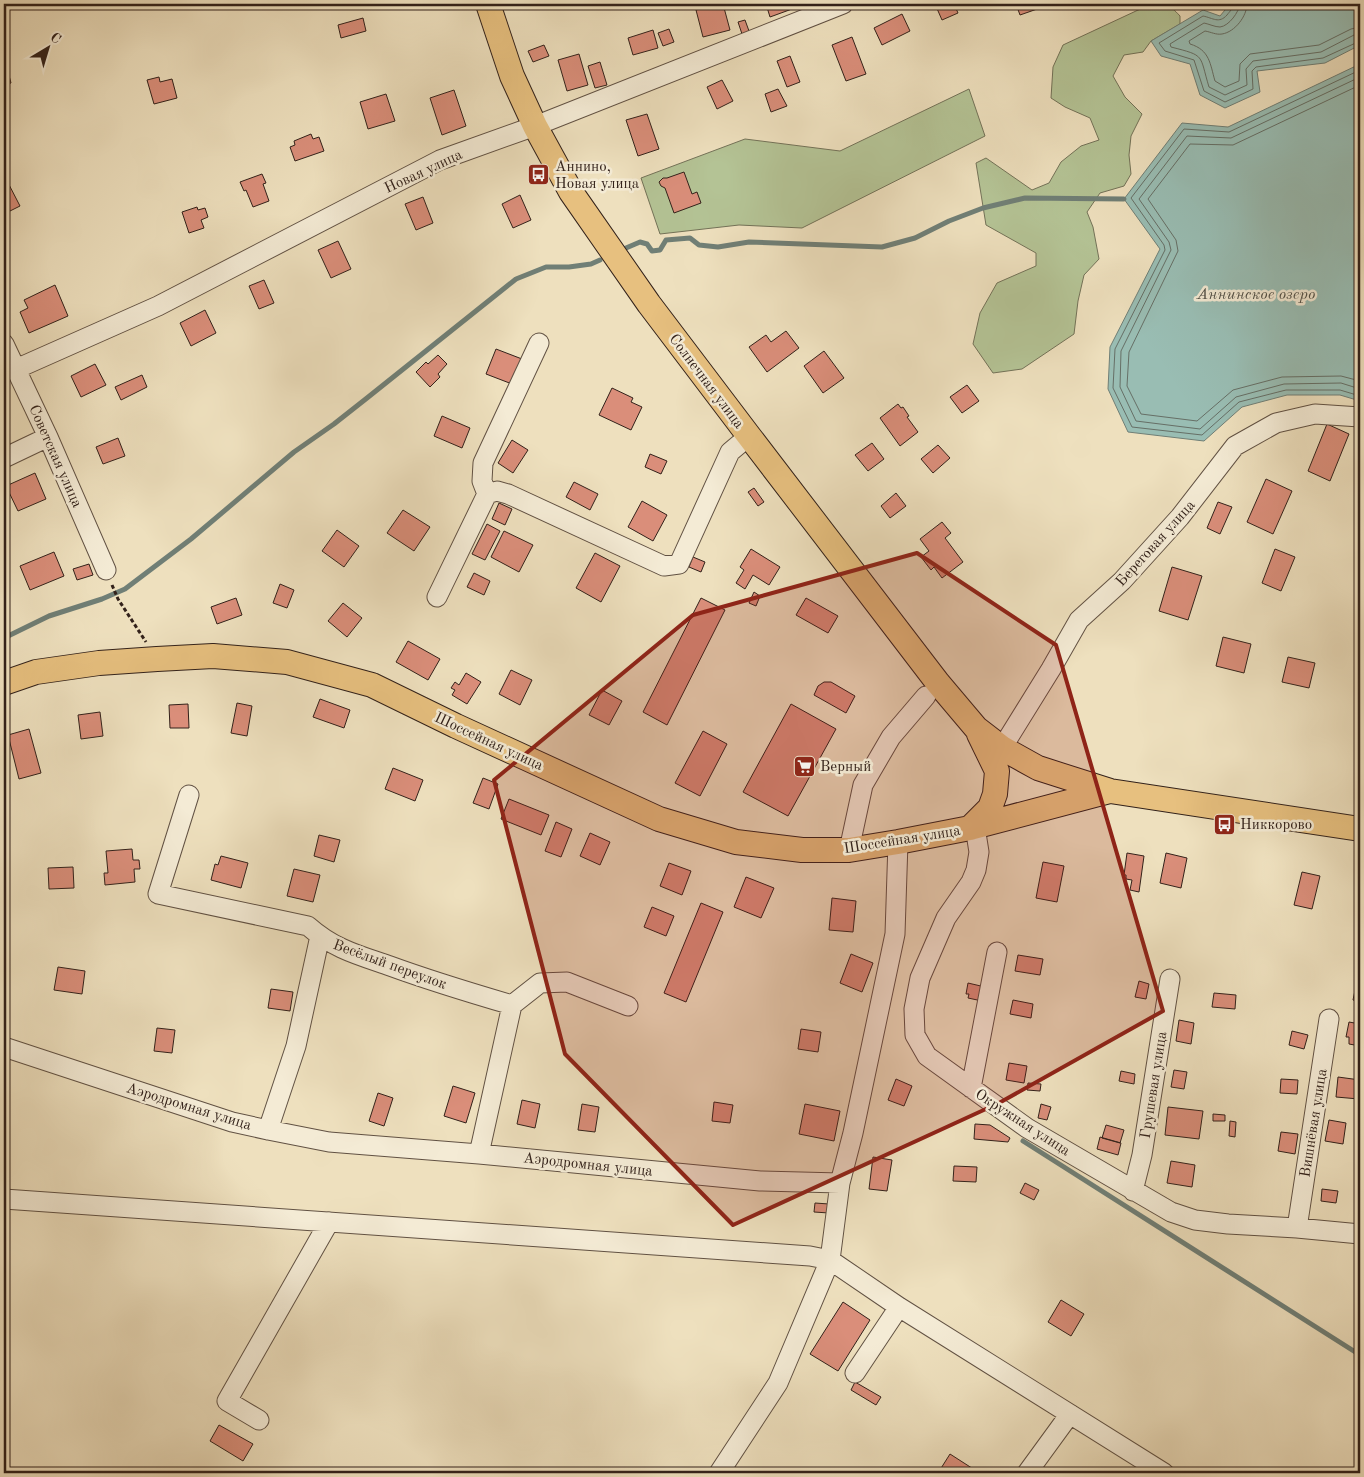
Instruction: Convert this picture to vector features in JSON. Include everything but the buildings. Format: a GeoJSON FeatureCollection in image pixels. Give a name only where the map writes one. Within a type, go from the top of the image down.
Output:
{"type":"FeatureCollection","features":[{"type":"Feature","properties":{"kind":"main road","name":"Солнечная улица"},"geometry":{"type":"LineString","coordinates":[[488,4],[512,76],[535,126],[571,192],[649,304],[938,683],[976,728]]}},
{"type":"Feature","properties":{"kind":"main road","name":"Шоссейная улица"},"geometry":{"type":"LineString","coordinates":[[4,683],[36,672],[99,663],[212,656],[287,662],[372,685],[456,726],[659,819],[736,842],[802,850],[849,850],[898,842],[973,827],[1110,791]]}},
{"type":"Feature","properties":{"kind":"main road"},"geometry":{"type":"LineString","coordinates":[[976,728],[1002,748],[1038,768],[1110,791],[1360,829]]}},
{"type":"Feature","properties":{"kind":"main road"},"geometry":{"type":"LineString","coordinates":[[973,827],[990,808],[995,794],[997,771],[976,728]]}},
{"type":"Feature","properties":{"kind":"street","name":"Новая улица"},"geometry":{"type":"LineString","coordinates":[[16,369],[158,306],[440,160],[535,126],[843,4]]}},
{"type":"Feature","properties":{"kind":"street"},"geometry":{"type":"LineString","coordinates":[[437,597],[487,494],[482,481],[483,464],[540,343]]}},
{"type":"Feature","properties":{"kind":"street","name":"Советская улица"},"geometry":{"type":"LineString","coordinates":[[4,344],[48,437],[106,570]]}},
{"type":"Feature","properties":{"kind":"street","name":"Береговая улица"},"geometry":{"type":"LineString","coordinates":[[1002,748],[1079,620],[1122,581],[1180,517],[1234,446],[1276,423],[1315,414],[1360,417]]}},
{"type":"Feature","properties":{"kind":"street"},"geometry":{"type":"LineString","coordinates":[[487,494],[497,491],[508,494],[664,566],[679,564],[730,452],[749,436]]}},
{"type":"Feature","properties":{"kind":"street"},"geometry":{"type":"LineString","coordinates":[[4,458],[48,437]]}},
{"type":"Feature","properties":{"kind":"street"},"geometry":{"type":"LineString","coordinates":[[849,850],[863,785],[891,737],[926,696]]}},
{"type":"Feature","properties":{"kind":"street","name":"Весёлый переулок"},"geometry":{"type":"LineString","coordinates":[[189,795],[158,894],[308,926],[338,948],[434,982],[512,1005]]}},
{"type":"Feature","properties":{"kind":"street","name":"Окружная улица"},"geometry":{"type":"LineString","coordinates":[[973,827],[979,852],[976,870],[971,882],[946,918],[920,978],[914,1009],[915,1035],[927,1056],[1027,1128],[1171,1212],[1195,1220],[1228,1224],[1360,1234]]}},
{"type":"Feature","properties":{"kind":"street"},"geometry":{"type":"LineString","coordinates":[[719,1473],[778,1383],[830,1260],[840,1183],[853,1133],[895,934],[898,842]]}},
{"type":"Feature","properties":{"kind":"street"},"geometry":{"type":"LineString","coordinates":[[268,1130],[296,1046],[320,936]]}},
{"type":"Feature","properties":{"kind":"street"},"geometry":{"type":"LineString","coordinates":[[971,1088],[997,952]]}},
{"type":"Feature","properties":{"kind":"street","name":"Грушевая улица"},"geometry":{"type":"LineString","coordinates":[[1133,1190],[1142,1155],[1170,979]]}},
{"type":"Feature","properties":{"kind":"street"},"geometry":{"type":"LineString","coordinates":[[479,1154],[512,1005],[540,983],[567,982],[628,1006]]}},
{"type":"Feature","properties":{"kind":"street","name":"Вишнёвая улица"},"geometry":{"type":"LineString","coordinates":[[1297,1228],[1329,1019]]}},
{"type":"Feature","properties":{"kind":"street","name":"Аэродромная улица"},"geometry":{"type":"LineString","coordinates":[[4,1047],[232,1122],[329,1142],[479,1154],[760,1181],[840,1183]]}},
{"type":"Feature","properties":{"kind":"street"},"geometry":{"type":"LineString","coordinates":[[4,1199],[810,1256],[830,1260],[899,1307],[1164,1473]]}},
{"type":"Feature","properties":{"kind":"street"},"geometry":{"type":"LineString","coordinates":[[260,1420],[227,1401],[329,1222]]}},
{"type":"Feature","properties":{"kind":"street"},"geometry":{"type":"LineString","coordinates":[[855,1373],[899,1307]]}},
{"type":"Feature","properties":{"kind":"street"},"geometry":{"type":"LineString","coordinates":[[1027,1473],[1070,1414]]}},
{"type":"Feature","properties":{"kind":"path"},"geometry":{"type":"LineString","coordinates":[[114,589],[118,600],[157,659]]}},
{"type":"Feature","properties":{"kind":"highlighted area"},"geometry":{"type":"Polygon","coordinates":[[[917,553],[1056,645],[1163,1011],[999,1103],[733,1225],[565,1054],[494,780],[693,615],[917,553]]]}},
{"type":"Feature","properties":{"kind":"green space"},"geometry":{"type":"Polygon","coordinates":[[[1151,4],[1164,5],[1173,9],[1180,16],[1180,24],[1151,41],[1143,52],[1124,55],[1113,76],[1125,97],[1142,114],[1131,136],[1129,155],[1131,174],[1124,186],[1100,193],[1087,212],[1093,227],[1099,259],[1084,275],[1078,301],[1074,334],[1022,369],[993,373],[973,344],[980,313],[997,283],[1036,266],[1036,253],[986,225],[976,163],[986,158],[1032,190],[1049,183],[1061,162],[1081,146],[1099,140],[1090,118],[1065,107],[1051,98],[1053,67],[1063,45],[1151,4]]]}},
{"type":"Feature","properties":{"kind":"green space"},"geometry":{"type":"Polygon","coordinates":[[[969,89],[985,136],[802,228],[739,225],[660,234],[641,178],[745,139],[840,151],[969,89]]]}},
{"type":"Feature","properties":{"kind":"water"},"geometry":{"type":"Polygon","coordinates":[[[1230,4],[1360,4],[1360,45],[1325,63],[1257,71],[1260,92],[1225,108],[1200,95],[1190,64],[1161,56],[1151,41],[1203,10],[1220,16],[1230,4]]]}},
{"type":"Feature","properties":{"kind":"water","name":"Аннинское озеро"},"geometry":{"type":"Polygon","coordinates":[[[1360,64],[1360,401],[1340,395],[1287,395],[1242,407],[1204,441],[1128,432],[1108,389],[1110,347],[1160,249],[1124,199],[1182,123],[1228,127],[1360,64]]]}},
{"type":"Feature","properties":{"kind":"waterway"},"geometry":{"type":"LineString","coordinates":[[626,248],[640,242],[647,244],[652,251],[660,250],[666,240],[690,238],[699,245],[718,247],[749,242],[882,247],[915,238],[949,221],[983,208],[1025,198],[1124,199]]}},
{"type":"Feature","properties":{"kind":"waterway"},"geometry":{"type":"LineString","coordinates":[[4,638],[49,616],[102,599],[125,589],[191,539],[294,452],[334,424],[516,279],[546,267],[569,267],[591,264],[600,260]]}},
{"type":"Feature","properties":{"kind":"waterway"},"geometry":{"type":"LineString","coordinates":[[1023,1141],[1360,1355]]}},
{"type":"Feature","properties":{"kind":"place","name":"Аннино, Новая улица"},"geometry":{"type":"Point","coordinates":[539,175]}},
{"type":"Feature","properties":{"kind":"place","name":"Верный"},"geometry":{"type":"Point","coordinates":[804,766]}},
{"type":"Feature","properties":{"kind":"place","name":"Никкорово"},"geometry":{"type":"Point","coordinates":[1224,824]}}]}
